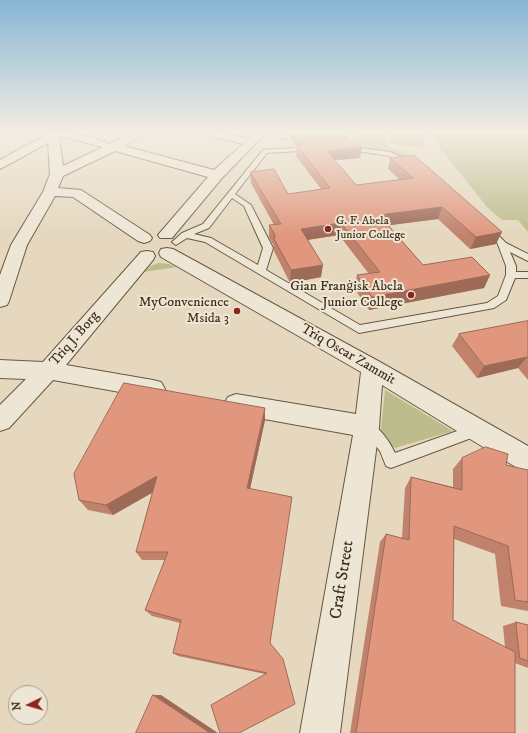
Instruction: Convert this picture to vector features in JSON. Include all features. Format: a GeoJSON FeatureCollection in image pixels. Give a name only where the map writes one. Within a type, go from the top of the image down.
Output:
{"type":"FeatureCollection","features":[{"type":"Feature","properties":{"kind":"street"},"geometry":{"type":"LineString","coordinates":[[0,301],[19,245],[50,192],[57,174],[57,167]]}},
{"type":"Feature","properties":{"kind":"street"},"geometry":{"type":"LineString","coordinates":[[57,174],[72,167]]}},
{"type":"Feature","properties":{"kind":"street"},"geometry":{"type":"LineString","coordinates":[[189,167],[217,175]]}},
{"type":"Feature","properties":{"kind":"street","name":"Triq J. Borg"},"geometry":{"type":"LineString","coordinates":[[0,421],[48,371],[164,243],[217,175],[225,167]]}},
{"type":"Feature","properties":{"kind":"street","name":"Triq Oscar Zammit"},"geometry":{"type":"LineString","coordinates":[[50,192],[76,193],[164,243],[528,460]]}},
{"type":"Feature","properties":{"kind":"street","name":"Craft Street"},"geometry":{"type":"LineString","coordinates":[[320,733],[367,427],[372,368]]}},
{"type":"Feature","properties":{"kind":"street"},"geometry":{"type":"LineString","coordinates":[[0,369],[48,371],[172,393]]}},
{"type":"Feature","properties":{"kind":"street"},"geometry":{"type":"LineString","coordinates":[[219,401],[367,427]]}},
{"type":"Feature","properties":{"kind":"lane"},"geometry":{"type":"LineString","coordinates":[[164,243],[206,226],[253,167]]}},
{"type":"Feature","properties":{"kind":"lane"},"geometry":{"type":"LineString","coordinates":[[231,194],[246,205],[268,248],[261,271]]}},
{"type":"Feature","properties":{"kind":"lane"},"geometry":{"type":"LineString","coordinates":[[164,243],[208,240],[359,329],[490,306],[502,298],[511,275],[511,266],[501,241],[477,221]]}},
{"type":"Feature","properties":{"kind":"lane"},"geometry":{"type":"LineString","coordinates":[[502,244],[528,258]]}},
{"type":"Feature","properties":{"kind":"lane"},"geometry":{"type":"LineString","coordinates":[[511,275],[528,276]]}},
{"type":"Feature","properties":{"kind":"lane"},"geometry":{"type":"LineString","coordinates":[[367,427],[386,447],[391,461],[477,430]]}},
{"type":"Feature","properties":{"kind":"green space"},"geometry":{"type":"Polygon","coordinates":[[[455,167],[528,167],[528,232],[518,220],[502,220],[487,207],[455,167]]]}},
{"type":"Feature","properties":{"kind":"green space"},"geometry":{"type":"Polygon","coordinates":[[[158,263],[169,264],[177,267],[143,272],[158,263]]]}},
{"type":"Feature","properties":{"kind":"green space"},"geometry":{"type":"Polygon","coordinates":[[[385,390],[453,431],[395,448],[380,437],[385,390]]]}},
{"type":"Feature","properties":{"kind":"building","name":"G. F. Abela Junior College"},"geometry":{"type":"Polygon","coordinates":[[[314,167],[341,167],[356,185],[413,178],[401,167],[428,167],[502,232],[476,237],[442,207],[379,215],[423,265],[472,257],[490,275],[372,297],[357,275],[380,272],[341,223],[301,229],[323,265],[291,270],[274,239],[275,235],[269,225],[281,224],[250,172],[274,169],[288,194],[330,188],[314,167]]]}},
{"type":"Feature","properties":{"kind":"building"},"geometry":{"type":"Polygon","coordinates":[[[528,321],[528,358],[484,366],[459,334],[528,321]]]}},
{"type":"Feature","properties":{"kind":"building"},"geometry":{"type":"Polygon","coordinates":[[[124,383],[265,408],[247,488],[292,497],[270,643],[283,659],[295,704],[239,733],[220,733],[211,705],[267,673],[173,653],[181,620],[145,610],[168,552],[136,552],[157,476],[106,505],[79,500],[74,474],[124,383]]]}},
{"type":"Feature","properties":{"kind":"building"},"geometry":{"type":"Polygon","coordinates":[[[486,447],[508,454],[506,465],[528,470],[528,602],[515,600],[508,546],[454,526],[453,620],[515,652],[515,733],[356,733],[386,534],[409,540],[411,477],[462,490],[462,458],[486,447]]]}},
{"type":"Feature","properties":{"kind":"building"},"geometry":{"type":"Polygon","coordinates":[[[516,622],[528,625],[528,661],[520,658],[516,622]]]}},
{"type":"Feature","properties":{"kind":"building"},"geometry":{"type":"Polygon","coordinates":[[[153,695],[210,733],[136,733],[153,695]]]}},
{"type":"Feature","properties":{"kind":"place","name":"G. F. Abela Junior College"},"geometry":{"type":"Point","coordinates":[328,229]}},
{"type":"Feature","properties":{"kind":"place","name":"Gian Franġisk Abela Junior College"},"geometry":{"type":"Point","coordinates":[411,295]}},
{"type":"Feature","properties":{"kind":"place","name":"MyConvenience Msida 3"},"geometry":{"type":"Point","coordinates":[237,311]}}]}
